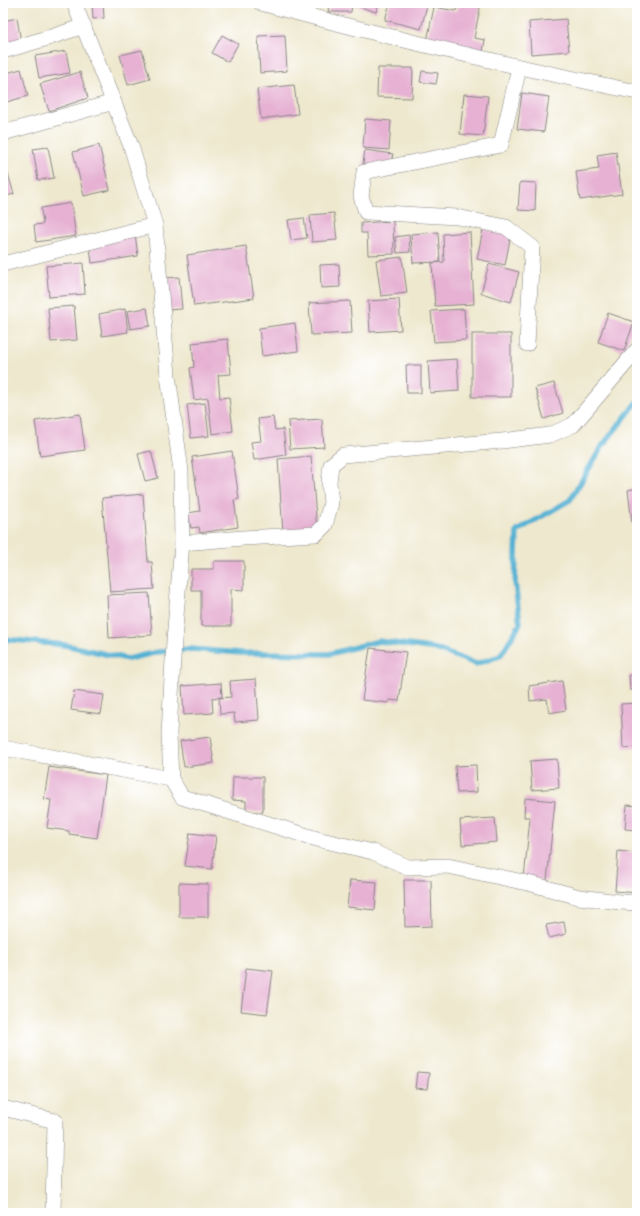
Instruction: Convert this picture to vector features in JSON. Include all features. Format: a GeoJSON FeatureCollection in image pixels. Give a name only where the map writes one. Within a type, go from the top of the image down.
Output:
{"type":"FeatureCollection","features":[{"type":"Feature","properties":{"kind":"street"},"geometry":{"type":"LineString","coordinates":[[74,3],[131,146],[155,225],[166,360],[180,471],[182,543],[180,588],[174,641],[168,734],[171,779],[182,797],[317,839],[373,852],[408,867],[448,866],[532,884],[579,897],[637,903]]}},
{"type":"Feature","properties":{"kind":"street"},"geometry":{"type":"LineString","coordinates":[[261,3],[332,23],[519,68],[637,92]]}},
{"type":"Feature","properties":{"kind":"street"},"geometry":{"type":"LineString","coordinates":[[3,51],[84,26]]}},
{"type":"Feature","properties":{"kind":"street"},"geometry":{"type":"LineString","coordinates":[[519,68],[501,145],[364,172],[361,196],[366,212],[457,217],[506,227],[532,247],[527,344]]}},
{"type":"Feature","properties":{"kind":"street"},"geometry":{"type":"LineString","coordinates":[[3,133],[114,102]]}},
{"type":"Feature","properties":{"kind":"street"},"geometry":{"type":"LineString","coordinates":[[3,264],[155,225]]}},
{"type":"Feature","properties":{"kind":"street"},"geometry":{"type":"LineString","coordinates":[[182,543],[316,534],[325,525],[331,503],[329,482],[331,465],[343,455],[502,441],[550,435],[573,425],[637,350]]}},
{"type":"Feature","properties":{"kind":"street"},"geometry":{"type":"LineString","coordinates":[[3,751],[171,779]]}},
{"type":"Feature","properties":{"kind":"street"},"geometry":{"type":"LineString","coordinates":[[3,1108],[55,1121],[53,1213]]}},
{"type":"Feature","properties":{"kind":"building"},"geometry":{"type":"Polygon","coordinates":[[[92,3],[103,3],[104,18],[93,19],[92,3]]]}},
{"type":"Feature","properties":{"kind":"building"},"geometry":{"type":"Polygon","coordinates":[[[329,3],[352,3],[351,12],[328,12],[329,3]]]}},
{"type":"Feature","properties":{"kind":"building"},"geometry":{"type":"Polygon","coordinates":[[[354,3],[379,3],[376,12],[354,5],[354,3]]]}},
{"type":"Feature","properties":{"kind":"building"},"geometry":{"type":"Polygon","coordinates":[[[390,3],[419,3],[427,5],[421,29],[385,20],[390,3]]]}},
{"type":"Feature","properties":{"kind":"building"},"geometry":{"type":"Polygon","coordinates":[[[458,3],[481,3],[474,38],[485,40],[483,51],[427,41],[434,7],[456,11],[458,3]]]}},
{"type":"Feature","properties":{"kind":"building"},"geometry":{"type":"Polygon","coordinates":[[[17,18],[21,42],[3,45],[3,21],[17,18]]]}},
{"type":"Feature","properties":{"kind":"building"},"geometry":{"type":"Polygon","coordinates":[[[566,19],[569,51],[531,54],[529,22],[566,19]]]}},
{"type":"Feature","properties":{"kind":"building"},"geometry":{"type":"Polygon","coordinates":[[[222,35],[238,44],[228,62],[212,53],[222,35]]]}},
{"type":"Feature","properties":{"kind":"building"},"geometry":{"type":"Polygon","coordinates":[[[285,35],[287,71],[260,73],[258,36],[285,35]]]}},
{"type":"Feature","properties":{"kind":"building"},"geometry":{"type":"Polygon","coordinates":[[[142,50],[150,79],[128,85],[120,55],[142,50]]]}},
{"type":"Feature","properties":{"kind":"building"},"geometry":{"type":"Polygon","coordinates":[[[66,51],[70,73],[39,78],[35,56],[66,51]]]}},
{"type":"Feature","properties":{"kind":"building"},"geometry":{"type":"Polygon","coordinates":[[[378,68],[413,68],[412,98],[377,97],[378,68]]]}},
{"type":"Feature","properties":{"kind":"building"},"geometry":{"type":"Polygon","coordinates":[[[21,69],[28,96],[3,103],[3,74],[21,69]]]}},
{"type":"Feature","properties":{"kind":"building"},"geometry":{"type":"Polygon","coordinates":[[[422,71],[438,73],[436,84],[420,82],[422,71]]]}},
{"type":"Feature","properties":{"kind":"building"},"geometry":{"type":"Polygon","coordinates":[[[80,72],[88,98],[49,111],[40,84],[80,72]]]}},
{"type":"Feature","properties":{"kind":"building"},"geometry":{"type":"Polygon","coordinates":[[[294,85],[298,114],[261,119],[257,89],[294,85]]]}},
{"type":"Feature","properties":{"kind":"building"},"geometry":{"type":"Polygon","coordinates":[[[522,93],[549,97],[544,132],[517,129],[522,93]]]}},
{"type":"Feature","properties":{"kind":"building"},"geometry":{"type":"Polygon","coordinates":[[[464,94],[488,96],[483,136],[460,134],[464,94]]]}},
{"type":"Feature","properties":{"kind":"building"},"geometry":{"type":"Polygon","coordinates":[[[365,119],[391,121],[389,150],[363,148],[365,119]]]}},
{"type":"Feature","properties":{"kind":"building"},"geometry":{"type":"Polygon","coordinates":[[[99,145],[110,190],[84,196],[73,152],[99,145]]]}},
{"type":"Feature","properties":{"kind":"building"},"geometry":{"type":"Polygon","coordinates":[[[48,147],[54,178],[38,180],[33,149],[48,147]]]}},
{"type":"Feature","properties":{"kind":"building"},"geometry":{"type":"Polygon","coordinates":[[[365,150],[393,154],[390,168],[363,164],[365,150]]]}},
{"type":"Feature","properties":{"kind":"building"},"geometry":{"type":"Polygon","coordinates":[[[616,152],[622,194],[580,200],[576,172],[599,169],[597,155],[616,152]]]}},
{"type":"Feature","properties":{"kind":"building"},"geometry":{"type":"Polygon","coordinates":[[[6,167],[14,194],[3,197],[3,168],[6,167]]]}},
{"type":"Feature","properties":{"kind":"building"},"geometry":{"type":"Polygon","coordinates":[[[520,182],[536,183],[535,211],[518,210],[520,182]]]}},
{"type":"Feature","properties":{"kind":"building"},"geometry":{"type":"Polygon","coordinates":[[[71,203],[76,236],[36,242],[34,225],[43,224],[41,208],[71,203]]]}},
{"type":"Feature","properties":{"kind":"building"},"geometry":{"type":"Polygon","coordinates":[[[334,213],[337,240],[312,242],[310,215],[334,213]]]}},
{"type":"Feature","properties":{"kind":"building"},"geometry":{"type":"Polygon","coordinates":[[[304,218],[307,238],[291,240],[288,220],[304,218]]]}},
{"type":"Feature","properties":{"kind":"building"},"geometry":{"type":"Polygon","coordinates":[[[393,221],[394,254],[368,255],[367,233],[361,233],[361,223],[393,221]]]}},
{"type":"Feature","properties":{"kind":"building"},"geometry":{"type":"Polygon","coordinates":[[[483,229],[511,234],[505,265],[477,259],[483,229]]]}},
{"type":"Feature","properties":{"kind":"building"},"geometry":{"type":"Polygon","coordinates":[[[438,232],[440,262],[413,263],[411,234],[438,232]]]}},
{"type":"Feature","properties":{"kind":"building"},"geometry":{"type":"Polygon","coordinates":[[[470,232],[474,304],[435,306],[432,263],[444,262],[443,234],[470,232]]]}},
{"type":"Feature","properties":{"kind":"building"},"geometry":{"type":"Polygon","coordinates":[[[135,234],[138,256],[92,263],[89,241],[135,234]]]}},
{"type":"Feature","properties":{"kind":"building"},"geometry":{"type":"Polygon","coordinates":[[[409,235],[410,252],[397,253],[395,237],[409,235]]]}},
{"type":"Feature","properties":{"kind":"building"},"geometry":{"type":"Polygon","coordinates":[[[246,246],[254,298],[194,306],[187,255],[246,246]]]}},
{"type":"Feature","properties":{"kind":"building"},"geometry":{"type":"Polygon","coordinates":[[[402,257],[407,293],[381,296],[376,260],[402,257]]]}},
{"type":"Feature","properties":{"kind":"building"},"geometry":{"type":"Polygon","coordinates":[[[83,263],[85,294],[49,297],[46,266],[83,263]]]}},
{"type":"Feature","properties":{"kind":"building"},"geometry":{"type":"Polygon","coordinates":[[[339,264],[340,287],[321,288],[320,265],[339,264]]]}},
{"type":"Feature","properties":{"kind":"building"},"geometry":{"type":"Polygon","coordinates":[[[489,264],[519,272],[511,302],[481,293],[489,264]]]}},
{"type":"Feature","properties":{"kind":"building"},"geometry":{"type":"Polygon","coordinates":[[[179,277],[182,309],[167,310],[165,278],[179,277]]]}},
{"type":"Feature","properties":{"kind":"building"},"geometry":{"type":"Polygon","coordinates":[[[399,299],[401,330],[370,332],[368,301],[399,299]]]}},
{"type":"Feature","properties":{"kind":"building"},"geometry":{"type":"Polygon","coordinates":[[[350,301],[352,333],[311,335],[309,303],[350,301]]]}},
{"type":"Feature","properties":{"kind":"building"},"geometry":{"type":"Polygon","coordinates":[[[74,306],[77,340],[51,342],[48,308],[74,306]]]}},
{"type":"Feature","properties":{"kind":"building"},"geometry":{"type":"Polygon","coordinates":[[[147,308],[150,326],[130,329],[127,311],[147,308]]]}},
{"type":"Feature","properties":{"kind":"building"},"geometry":{"type":"Polygon","coordinates":[[[125,309],[128,332],[102,336],[99,314],[125,309]]]}},
{"type":"Feature","properties":{"kind":"building"},"geometry":{"type":"Polygon","coordinates":[[[464,309],[466,340],[434,342],[431,311],[464,309]]]}},
{"type":"Feature","properties":{"kind":"building"},"geometry":{"type":"Polygon","coordinates":[[[608,313],[634,322],[624,351],[598,342],[608,313]]]}},
{"type":"Feature","properties":{"kind":"building"},"geometry":{"type":"Polygon","coordinates":[[[295,323],[298,351],[262,356],[259,328],[295,323]]]}},
{"type":"Feature","properties":{"kind":"building"},"geometry":{"type":"Polygon","coordinates":[[[472,334],[511,334],[511,397],[472,397],[472,334]]]}},
{"type":"Feature","properties":{"kind":"building"},"geometry":{"type":"Polygon","coordinates":[[[228,339],[231,374],[218,375],[220,398],[229,397],[233,431],[212,434],[208,398],[194,400],[190,368],[194,367],[192,343],[228,339]]]}},
{"type":"Feature","properties":{"kind":"building"},"geometry":{"type":"Polygon","coordinates":[[[457,359],[459,391],[430,393],[428,361],[457,359]]]}},
{"type":"Feature","properties":{"kind":"building"},"geometry":{"type":"Polygon","coordinates":[[[406,365],[421,365],[421,393],[407,393],[406,365]]]}},
{"type":"Feature","properties":{"kind":"building"},"geometry":{"type":"Polygon","coordinates":[[[554,383],[563,413],[544,419],[535,388],[554,383]]]}},
{"type":"Feature","properties":{"kind":"building"},"geometry":{"type":"Polygon","coordinates":[[[205,403],[209,436],[191,438],[187,405],[205,403]]]}},
{"type":"Feature","properties":{"kind":"building"},"geometry":{"type":"Polygon","coordinates":[[[80,414],[85,450],[40,456],[35,421],[80,414]]]}},
{"type":"Feature","properties":{"kind":"building"},"geometry":{"type":"Polygon","coordinates":[[[273,417],[275,430],[283,429],[286,455],[254,460],[251,442],[261,441],[258,419],[273,417]]]}},
{"type":"Feature","properties":{"kind":"building"},"geometry":{"type":"Polygon","coordinates":[[[322,419],[324,447],[290,449],[288,421],[322,419]]]}},
{"type":"Feature","properties":{"kind":"building"},"geometry":{"type":"Polygon","coordinates":[[[151,451],[158,478],[145,481],[138,454],[151,451]]]}},
{"type":"Feature","properties":{"kind":"building"},"geometry":{"type":"Polygon","coordinates":[[[232,451],[239,499],[234,500],[238,527],[200,533],[199,527],[191,528],[188,513],[200,511],[192,457],[232,451]]]}},
{"type":"Feature","properties":{"kind":"building"},"geometry":{"type":"Polygon","coordinates":[[[311,456],[317,530],[283,533],[278,459],[311,456]]]}},
{"type":"Feature","properties":{"kind":"building"},"geometry":{"type":"Polygon","coordinates":[[[637,488],[637,523],[632,523],[628,490],[637,488]]]}},
{"type":"Feature","properties":{"kind":"building"},"geometry":{"type":"Polygon","coordinates":[[[143,494],[148,562],[152,562],[154,589],[110,592],[102,498],[143,494]]]}},
{"type":"Feature","properties":{"kind":"building"},"geometry":{"type":"Polygon","coordinates":[[[214,561],[244,561],[244,590],[231,589],[231,626],[201,626],[201,590],[191,590],[191,569],[214,569],[214,561]]]}},
{"type":"Feature","properties":{"kind":"building"},"geometry":{"type":"Polygon","coordinates":[[[149,593],[152,635],[109,638],[107,595],[149,593]]]}},
{"type":"Feature","properties":{"kind":"building"},"geometry":{"type":"Polygon","coordinates":[[[370,648],[406,652],[399,701],[389,700],[389,703],[362,700],[370,648]]]}},
{"type":"Feature","properties":{"kind":"building"},"geometry":{"type":"Polygon","coordinates":[[[629,675],[637,675],[637,690],[630,690],[629,675]]]}},
{"type":"Feature","properties":{"kind":"building"},"geometry":{"type":"Polygon","coordinates":[[[256,679],[259,720],[235,722],[234,713],[220,714],[219,698],[231,697],[230,681],[256,679]]]}},
{"type":"Feature","properties":{"kind":"building"},"geometry":{"type":"Polygon","coordinates":[[[562,681],[566,710],[549,713],[547,699],[530,701],[529,686],[562,681]]]}},
{"type":"Feature","properties":{"kind":"building"},"geometry":{"type":"Polygon","coordinates":[[[221,683],[222,697],[212,698],[213,713],[184,715],[182,686],[221,683]]]}},
{"type":"Feature","properties":{"kind":"building"},"geometry":{"type":"Polygon","coordinates":[[[74,691],[104,695],[101,714],[71,710],[74,691]]]}},
{"type":"Feature","properties":{"kind":"building"},"geometry":{"type":"Polygon","coordinates":[[[637,703],[637,747],[623,748],[621,704],[637,703]]]}},
{"type":"Feature","properties":{"kind":"building"},"geometry":{"type":"Polygon","coordinates":[[[210,737],[214,763],[184,767],[180,741],[210,737]]]}},
{"type":"Feature","properties":{"kind":"building"},"geometry":{"type":"Polygon","coordinates":[[[557,759],[559,788],[532,790],[530,761],[557,759]]]}},
{"type":"Feature","properties":{"kind":"building"},"geometry":{"type":"Polygon","coordinates":[[[476,765],[477,792],[457,793],[455,766],[476,765]]]}},
{"type":"Feature","properties":{"kind":"building"},"geometry":{"type":"Polygon","coordinates":[[[49,767],[106,775],[97,838],[69,834],[69,831],[47,828],[51,800],[44,799],[49,767]]]}},
{"type":"Feature","properties":{"kind":"building"},"geometry":{"type":"Polygon","coordinates":[[[233,777],[263,777],[263,812],[246,812],[246,801],[232,800],[233,777]]]}},
{"type":"Feature","properties":{"kind":"building"},"geometry":{"type":"Polygon","coordinates":[[[525,798],[555,801],[547,881],[524,879],[530,817],[524,817],[525,798]]]}},
{"type":"Feature","properties":{"kind":"building"},"geometry":{"type":"Polygon","coordinates":[[[627,805],[637,806],[637,830],[625,829],[627,805]]]}},
{"type":"Feature","properties":{"kind":"building"},"geometry":{"type":"Polygon","coordinates":[[[495,818],[497,842],[462,845],[460,820],[495,818]]]}},
{"type":"Feature","properties":{"kind":"building"},"geometry":{"type":"Polygon","coordinates":[[[190,833],[216,836],[212,869],[185,866],[190,833]]]}},
{"type":"Feature","properties":{"kind":"building"},"geometry":{"type":"Polygon","coordinates":[[[618,851],[637,853],[637,893],[615,891],[618,851]]]}},
{"type":"Feature","properties":{"kind":"building"},"geometry":{"type":"Polygon","coordinates":[[[350,880],[377,882],[375,910],[347,907],[350,880]]]}},
{"type":"Feature","properties":{"kind":"building"},"geometry":{"type":"Polygon","coordinates":[[[404,880],[431,880],[432,926],[405,927],[404,880]]]}},
{"type":"Feature","properties":{"kind":"building"},"geometry":{"type":"Polygon","coordinates":[[[179,883],[208,884],[208,917],[179,917],[179,883]]]}},
{"type":"Feature","properties":{"kind":"building"},"geometry":{"type":"Polygon","coordinates":[[[564,922],[566,934],[549,938],[546,925],[564,922]]]}},
{"type":"Feature","properties":{"kind":"building"},"geometry":{"type":"Polygon","coordinates":[[[246,968],[273,971],[267,1014],[241,1011],[246,968]]]}},
{"type":"Feature","properties":{"kind":"building"},"geometry":{"type":"Polygon","coordinates":[[[417,1072],[429,1073],[427,1089],[415,1088],[417,1072]]]}},
{"type":"Feature","properties":{"kind":"waterway"},"geometry":{"type":"LineString","coordinates":[[3,639],[65,645],[128,659],[158,652],[190,649],[241,653],[329,654],[379,641],[436,649],[476,664],[500,656],[520,624],[515,582],[517,531],[570,500],[603,445],[637,402]]}}]}
